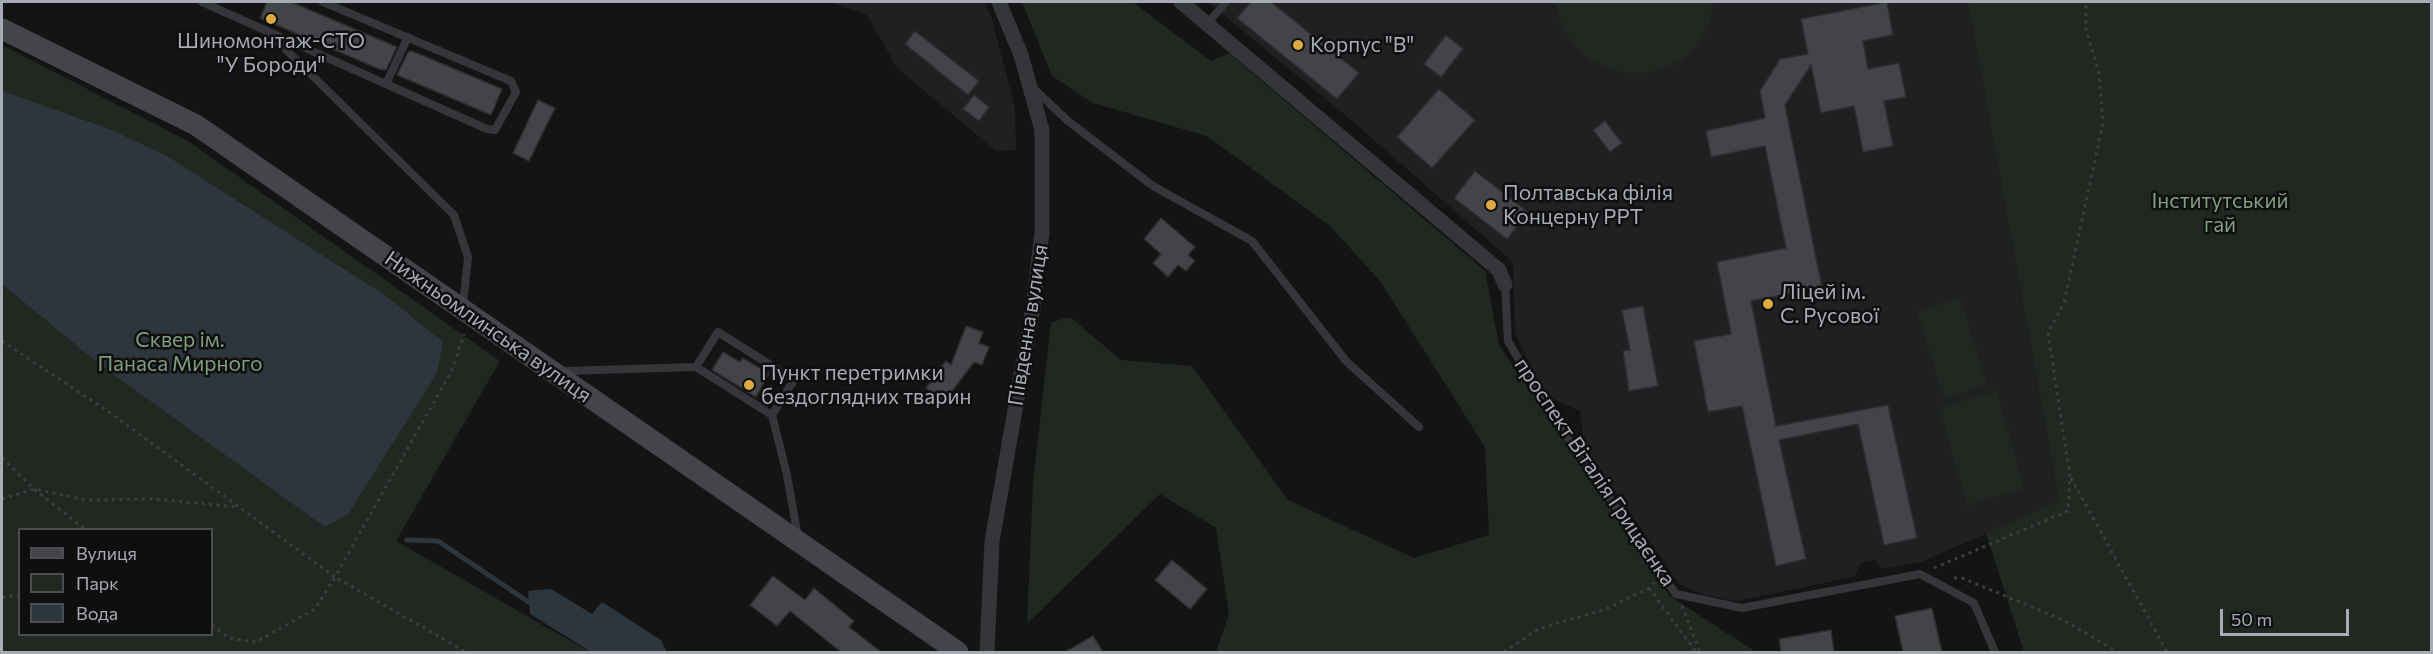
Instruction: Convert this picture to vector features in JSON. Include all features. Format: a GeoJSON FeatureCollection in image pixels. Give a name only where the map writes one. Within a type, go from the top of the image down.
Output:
{"type":"FeatureCollection","features":[{"type":"Feature","properties":{"kind":"main road","name":"Нижньомлинська вулиця"},"geometry":{"type":"LineString","coordinates":[[2,29],[196,126],[958,652]]}},
{"type":"Feature","properties":{"kind":"street","name":"Південна вулиця"},"geometry":{"type":"LineString","coordinates":[[987,652],[992,541],[1031,320],[1042,232],[1042,130],[1021,55],[999,2]]}},
{"type":"Feature","properties":{"kind":"street","name":"проспект Віталія Грицаєнка"},"geometry":{"type":"LineString","coordinates":[[1181,2],[1499,270],[1505,285]]}},
{"type":"Feature","properties":{"kind":"lane"},"geometry":{"type":"LineString","coordinates":[[202,2],[487,129],[495,130],[516,92],[511,81],[323,2]]}},
{"type":"Feature","properties":{"kind":"lane"},"geometry":{"type":"LineString","coordinates":[[1207,24],[1226,2]]}},
{"type":"Feature","properties":{"kind":"lane"},"geometry":{"type":"LineString","coordinates":[[267,31],[454,215],[468,257],[467,312]]}},
{"type":"Feature","properties":{"kind":"lane"},"geometry":{"type":"LineString","coordinates":[[386,84],[408,37]]}},
{"type":"Feature","properties":{"kind":"lane"},"geometry":{"type":"LineString","coordinates":[[1029,84],[1068,121],[1153,186],[1252,241],[1346,361],[1419,427]]}},
{"type":"Feature","properties":{"kind":"lane","name":"проспект Віталія Грицаєнка"},"geometry":{"type":"LineString","coordinates":[[1505,285],[1508,341],[1549,411],[1676,594],[1742,608],[1920,573]]}},
{"type":"Feature","properties":{"kind":"lane"},"geometry":{"type":"LineString","coordinates":[[696,367],[718,332],[728,338],[794,380],[772,415]]}},
{"type":"Feature","properties":{"kind":"lane"},"geometry":{"type":"LineString","coordinates":[[552,372],[696,367],[772,415],[788,475],[799,542]]}},
{"type":"Feature","properties":{"kind":"lane"},"geometry":{"type":"LineString","coordinates":[[1920,573],[1974,603],[1995,652]]}},
{"type":"Feature","properties":{"kind":"path"},"geometry":{"type":"LineString","coordinates":[[1920,573],[2068,511],[2070,476],[2048,333],[2064,303],[2103,123],[2098,73],[2086,30],[2086,2]]}},
{"type":"Feature","properties":{"kind":"path"},"geometry":{"type":"LineString","coordinates":[[213,626],[229,638],[255,642],[315,609],[452,370],[467,312]]}},
{"type":"Feature","properties":{"kind":"path"},"geometry":{"type":"LineString","coordinates":[[2,341],[109,412],[335,577],[466,652]]}},
{"type":"Feature","properties":{"kind":"path"},"geometry":{"type":"LineString","coordinates":[[2,458],[34,489],[83,528]]}},
{"type":"Feature","properties":{"kind":"path"},"geometry":{"type":"LineString","coordinates":[[2070,476],[2167,652]]}},
{"type":"Feature","properties":{"kind":"path"},"geometry":{"type":"LineString","coordinates":[[2,499],[34,489],[87,500],[153,499],[240,507]]}},
{"type":"Feature","properties":{"kind":"path"},"geometry":{"type":"LineString","coordinates":[[1504,652],[1538,629],[1606,609],[1650,588],[1663,574]]}},
{"type":"Feature","properties":{"kind":"path"},"geometry":{"type":"LineString","coordinates":[[1930,578],[1962,578],[2063,620],[2118,652]]}},
{"type":"Feature","properties":{"kind":"path"},"geometry":{"type":"LineString","coordinates":[[1650,588],[1698,652]]}},
{"type":"Feature","properties":{"kind":"path"},"geometry":{"type":"LineString","coordinates":[[1676,594],[1698,652]]}},
{"type":"Feature","properties":{"kind":"path"},"geometry":{"type":"LineString","coordinates":[[2,597],[18,595]]}},
{"type":"Feature","properties":{"kind":"shaded area"},"geometry":{"type":"Polygon","coordinates":[[[831,2],[985,2],[992,19],[1015,109],[1016,150],[996,151],[897,68],[867,15],[831,2]]]}},
{"type":"Feature","properties":{"kind":"shaded area","name":"Ліцей ім. С. Русової"},"geometry":{"type":"Polygon","coordinates":[[[1208,2],[1968,2],[2059,502],[1921,562],[1880,569],[1875,560],[1861,563],[1854,577],[1736,601],[1704,595],[1679,584],[1584,445],[1580,411],[1545,395],[1515,333],[1513,262],[1351,120],[1208,2]]]}},
{"type":"Feature","properties":{"kind":"green space"},"geometry":{"type":"Polygon","coordinates":[[[1022,2],[1133,2],[1211,61],[1229,53],[1485,271],[1499,345],[1670,596],[1756,652],[1216,652],[1229,614],[1216,528],[1160,494],[1027,624],[1033,484],[1051,322],[1070,317],[1121,360],[1192,366],[1288,500],[1414,558],[1489,535],[1485,447],[1380,281],[1330,226],[1207,136],[1093,103],[1052,76],[1022,2]]]}},
{"type":"Feature","properties":{"kind":"green space"},"geometry":{"type":"Polygon","coordinates":[[[1555,2],[1713,2],[1705,33],[1687,55],[1664,68],[1638,73],[1611,69],[1586,56],[1567,34],[1555,2]]]}},
{"type":"Feature","properties":{"kind":"green space","name":"Інститутський гай"},"geometry":{"type":"Polygon","coordinates":[[[1968,2],[2431,2],[2431,652],[2024,652],[1986,533],[2059,501],[1968,2]]]}},
{"type":"Feature","properties":{"kind":"green space","name":"Сквер ім. Панаса Мирного"},"geometry":{"type":"Polygon","coordinates":[[[2,45],[188,141],[500,361],[396,541],[590,652],[2,652],[2,45]]]}},
{"type":"Feature","properties":{"kind":"green space"},"geometry":{"type":"Polygon","coordinates":[[[1960,298],[1987,385],[1944,399],[1917,311],[1960,298]]]}},
{"type":"Feature","properties":{"kind":"green space"},"geometry":{"type":"Polygon","coordinates":[[[1997,391],[2024,489],[1967,505],[1939,407],[1997,391]]]}},
{"type":"Feature","properties":{"kind":"water"},"geometry":{"type":"Polygon","coordinates":[[[2,91],[109,129],[167,156],[386,296],[443,342],[437,373],[348,514],[325,527],[98,363],[2,284],[2,91]]]}},
{"type":"Feature","properties":{"kind":"water"},"geometry":{"type":"Polygon","coordinates":[[[551,589],[592,614],[602,602],[661,640],[667,652],[591,652],[530,614],[528,591],[551,589]]]}},
{"type":"Feature","properties":{"kind":"building"},"geometry":{"type":"Polygon","coordinates":[[[267,2],[291,2],[397,47],[386,70],[379,69],[260,18],[267,2]]]}},
{"type":"Feature","properties":{"kind":"building","name":"Корпус \"В\""},"geometry":{"type":"Polygon","coordinates":[[[1251,2],[1271,2],[1359,73],[1337,99],[1237,18],[1251,2]]]}},
{"type":"Feature","properties":{"kind":"building"},"geometry":{"type":"Polygon","coordinates":[[[1887,2],[1893,35],[1863,41],[1868,69],[1899,63],[1906,97],[1884,101],[1893,146],[1863,152],[1854,106],[1821,113],[1811,65],[1785,105],[1822,287],[1751,301],[1776,426],[1888,405],[1917,538],[1884,545],[1858,424],[1779,440],[1806,559],[1776,566],[1742,406],[1708,412],[1694,341],[1731,334],[1717,262],[1786,248],[1765,146],[1711,157],[1706,131],[1765,118],[1760,91],[1780,59],[1808,54],[1801,19],[1887,2]]]}},
{"type":"Feature","properties":{"kind":"building"},"geometry":{"type":"Polygon","coordinates":[[[915,31],[979,81],[968,95],[905,44],[915,31]]]}},
{"type":"Feature","properties":{"kind":"building"},"geometry":{"type":"Polygon","coordinates":[[[1446,35],[1463,49],[1441,77],[1424,64],[1446,35]]]}},
{"type":"Feature","properties":{"kind":"building"},"geometry":{"type":"Polygon","coordinates":[[[412,51],[502,89],[491,115],[397,75],[408,52],[412,51]]]}},
{"type":"Feature","properties":{"kind":"building"},"geometry":{"type":"Polygon","coordinates":[[[1439,89],[1475,120],[1432,168],[1397,137],[1439,89]]]}},
{"type":"Feature","properties":{"kind":"building"},"geometry":{"type":"Polygon","coordinates":[[[974,95],[989,107],[979,121],[963,109],[974,95]]]}},
{"type":"Feature","properties":{"kind":"building"},"geometry":{"type":"Polygon","coordinates":[[[538,100],[555,108],[529,161],[513,153],[538,100]]]}},
{"type":"Feature","properties":{"kind":"building"},"geometry":{"type":"Polygon","coordinates":[[[1605,121],[1622,143],[1610,152],[1593,130],[1605,121]]]}},
{"type":"Feature","properties":{"kind":"building","name":"Полтавська філія Концерну РРТ"},"geometry":{"type":"Polygon","coordinates":[[[1475,171],[1528,212],[1507,239],[1454,198],[1475,171]]]}},
{"type":"Feature","properties":{"kind":"building"},"geometry":{"type":"Polygon","coordinates":[[[1161,218],[1195,247],[1188,255],[1195,261],[1186,271],[1178,265],[1168,277],[1153,263],[1161,254],[1144,239],[1161,218]]]}},
{"type":"Feature","properties":{"kind":"building"},"geometry":{"type":"Polygon","coordinates":[[[1643,306],[1658,386],[1629,391],[1623,351],[1630,350],[1622,310],[1643,306]]]}},
{"type":"Feature","properties":{"kind":"building"},"geometry":{"type":"Polygon","coordinates":[[[966,326],[983,332],[979,343],[989,347],[982,365],[974,362],[944,402],[926,388],[946,361],[951,365],[966,326]]]}},
{"type":"Feature","properties":{"kind":"building","name":"Пункт перетримки бездоглядних тварин"},"geometry":{"type":"Polygon","coordinates":[[[723,352],[740,362],[742,358],[769,373],[756,397],[712,370],[723,352]]]}},
{"type":"Feature","properties":{"kind":"building"},"geometry":{"type":"Polygon","coordinates":[[[1172,560],[1207,589],[1190,609],[1155,580],[1172,560]]]}},
{"type":"Feature","properties":{"kind":"building"},"geometry":{"type":"Polygon","coordinates":[[[773,576],[805,600],[814,588],[854,621],[849,627],[881,652],[841,652],[790,611],[777,626],[750,605],[773,576]]]}},
{"type":"Feature","properties":{"kind":"building"},"geometry":{"type":"Polygon","coordinates":[[[1932,608],[1942,652],[1903,652],[1895,616],[1932,608]]]}},
{"type":"Feature","properties":{"kind":"building"},"geometry":{"type":"Polygon","coordinates":[[[1831,630],[1834,652],[1781,652],[1779,639],[1831,630]]]}},
{"type":"Feature","properties":{"kind":"building"},"geometry":{"type":"Polygon","coordinates":[[[1093,636],[1103,652],[1065,652],[1093,636]]]}},
{"type":"Feature","properties":{"kind":"waterway"},"geometry":{"type":"LineString","coordinates":[[407,540],[438,541],[533,605]]}},
{"type":"Feature","properties":{"kind":"place","name":"Шиномонтаж-СТО \"У Бороди\""},"geometry":{"type":"Point","coordinates":[271,19]}},
{"type":"Feature","properties":{"kind":"place","name":"Корпус \"В\""},"geometry":{"type":"Point","coordinates":[1298,45]}},
{"type":"Feature","properties":{"kind":"place","name":"Полтавська філія Концерну РРТ"},"geometry":{"type":"Point","coordinates":[1491,205]}},
{"type":"Feature","properties":{"kind":"place","name":"Ліцей ім. С. Русової"},"geometry":{"type":"Point","coordinates":[1768,304]}},
{"type":"Feature","properties":{"kind":"place","name":"Пункт перетримки бездоглядних тварин"},"geometry":{"type":"Point","coordinates":[749,385]}}]}
